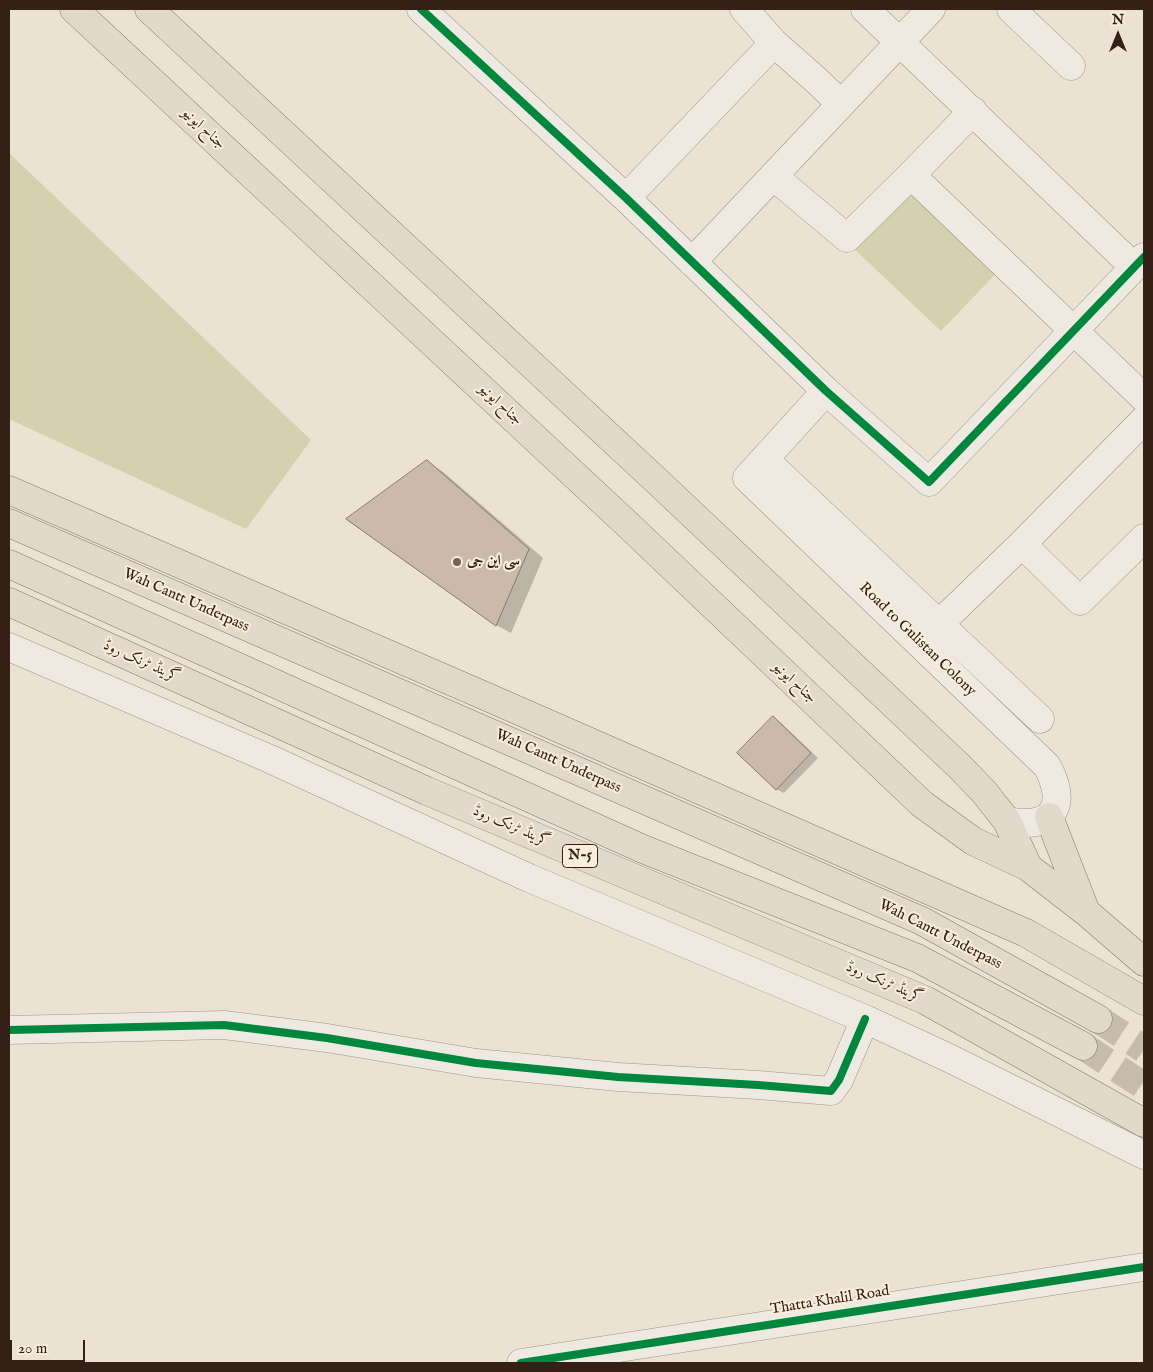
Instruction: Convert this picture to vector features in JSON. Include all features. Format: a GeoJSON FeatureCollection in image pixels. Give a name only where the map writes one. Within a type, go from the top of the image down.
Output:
{"type":"FeatureCollection","features":[{"type":"Feature","properties":{"kind":"main road","name":"جناح ایونیو"},"geometry":{"type":"LineString","coordinates":[[74,9],[626,523],[922,804],[972,841],[1028,867]]}},
{"type":"Feature","properties":{"kind":"main road"},"geometry":{"type":"LineString","coordinates":[[148,9],[652,476],[960,767],[984,792],[1007,821],[1028,867],[1086,912],[1144,962]]}},
{"type":"Feature","properties":{"kind":"main road"},"geometry":{"type":"LineString","coordinates":[[9,490],[521,711],[1017,929],[1144,1001]]}},
{"type":"Feature","properties":{"kind":"main road","name":"Wah Cantt Underpass"},"geometry":{"type":"LineString","coordinates":[[9,523],[922,921],[1098,1019]]}},
{"type":"Feature","properties":{"kind":"main road","name":"Wah Cantt Underpass"},"geometry":{"type":"LineString","coordinates":[[9,564],[643,848],[917,958],[1083,1046]]}},
{"type":"Feature","properties":{"kind":"main road","name":"گرینڈ ٹرنک روڈ"},"geometry":{"type":"LineString","coordinates":[[9,602],[427,792],[924,1000],[1144,1123]]}},
{"type":"Feature","properties":{"kind":"main road"},"geometry":{"type":"LineString","coordinates":[[1049,817],[1086,912]]}},
{"type":"Feature","properties":{"kind":"street"},"geometry":{"type":"LineString","coordinates":[[744,9],[774,43],[841,104]]}},
{"type":"Feature","properties":{"kind":"street"},"geometry":{"type":"LineString","coordinates":[[429,11],[826,391],[929,482],[1139,262],[972,111],[866,9]]}},
{"type":"Feature","properties":{"kind":"street"},"geometry":{"type":"LineString","coordinates":[[692,262],[931,9]]}},
{"type":"Feature","properties":{"kind":"street"},"geometry":{"type":"LineString","coordinates":[[1011,9],[1071,66]]}},
{"type":"Feature","properties":{"kind":"street"},"geometry":{"type":"LineString","coordinates":[[626,198],[774,43]]}},
{"type":"Feature","properties":{"kind":"street"},"geometry":{"type":"LineString","coordinates":[[773,176],[847,238],[972,111]]}},
{"type":"Feature","properties":{"kind":"street"},"geometry":{"type":"LineString","coordinates":[[911,175],[1144,398]]}},
{"type":"Feature","properties":{"kind":"street"},"geometry":{"type":"LineString","coordinates":[[826,391],[755,468],[940,623],[1040,719]]}},
{"type":"Feature","properties":{"kind":"street"},"geometry":{"type":"LineString","coordinates":[[940,623],[1022,544],[1144,420]]}},
{"type":"Feature","properties":{"kind":"street","name":"Road to Gulistan Colony"},"geometry":{"type":"LineString","coordinates":[[755,468],[1047,766],[1056,788],[1054,808],[1049,817]]}},
{"type":"Feature","properties":{"kind":"street"},"geometry":{"type":"LineString","coordinates":[[1022,544],[1080,601],[1144,538]]}},
{"type":"Feature","properties":{"kind":"street"},"geometry":{"type":"LineString","coordinates":[[9,647],[270,759],[413,823],[529,878],[866,1019],[952,1059],[1144,1155]]}},
{"type":"Feature","properties":{"kind":"street"},"geometry":{"type":"LineString","coordinates":[[413,823],[427,792]]}},
{"type":"Feature","properties":{"kind":"street"},"geometry":{"type":"LineString","coordinates":[[1007,821],[1032,824],[1049,817]]}},
{"type":"Feature","properties":{"kind":"street"},"geometry":{"type":"LineString","coordinates":[[9,1030],[224,1025],[327,1038],[476,1063],[618,1077],[831,1091],[866,1019]]}},
{"type":"Feature","properties":{"kind":"street","name":"Thatta Khalil Road"},"geometry":{"type":"LineString","coordinates":[[528,1363],[630,1355],[1144,1267]]}},
{"type":"Feature","properties":{"kind":"shaded area"},"geometry":{"type":"Polygon","coordinates":[[[9,153],[311,440],[246,529],[9,419],[9,153]]]}},
{"type":"Feature","properties":{"kind":"shaded area"},"geometry":{"type":"Polygon","coordinates":[[[914,179],[1005,264],[941,331],[851,246],[914,179]]]}},
{"type":"Feature","properties":{"kind":"building"},"geometry":{"type":"Polygon","coordinates":[[[427,460],[529,549],[496,626],[346,519],[427,460]]]}},
{"type":"Feature","properties":{"kind":"building"},"geometry":{"type":"Polygon","coordinates":[[[773,716],[811,753],[776,790],[737,753],[773,716]]]}},
{"type":"Feature","properties":{"kind":"tunnel"},"geometry":{"type":"LineString","coordinates":[[1098,1019],[1144,1049]]}},
{"type":"Feature","properties":{"kind":"tunnel"},"geometry":{"type":"LineString","coordinates":[[1083,1046],[1144,1086]]}},
{"type":"Feature","properties":{"kind":"cycle path"},"geometry":{"type":"LineString","coordinates":[[421,9],[626,198],[826,391],[929,482],[1144,257]]}},
{"type":"Feature","properties":{"kind":"cycle path"},"geometry":{"type":"LineString","coordinates":[[9,1030],[224,1025],[327,1038],[476,1063],[618,1077],[831,1091],[839,1080],[865,1019]]}},
{"type":"Feature","properties":{"kind":"cycle path"},"geometry":{"type":"LineString","coordinates":[[521,1363],[1144,1267]]}},
{"type":"Feature","properties":{"kind":"place","name":"سی این جی"},"geometry":{"type":"Point","coordinates":[457,562]}}]}
